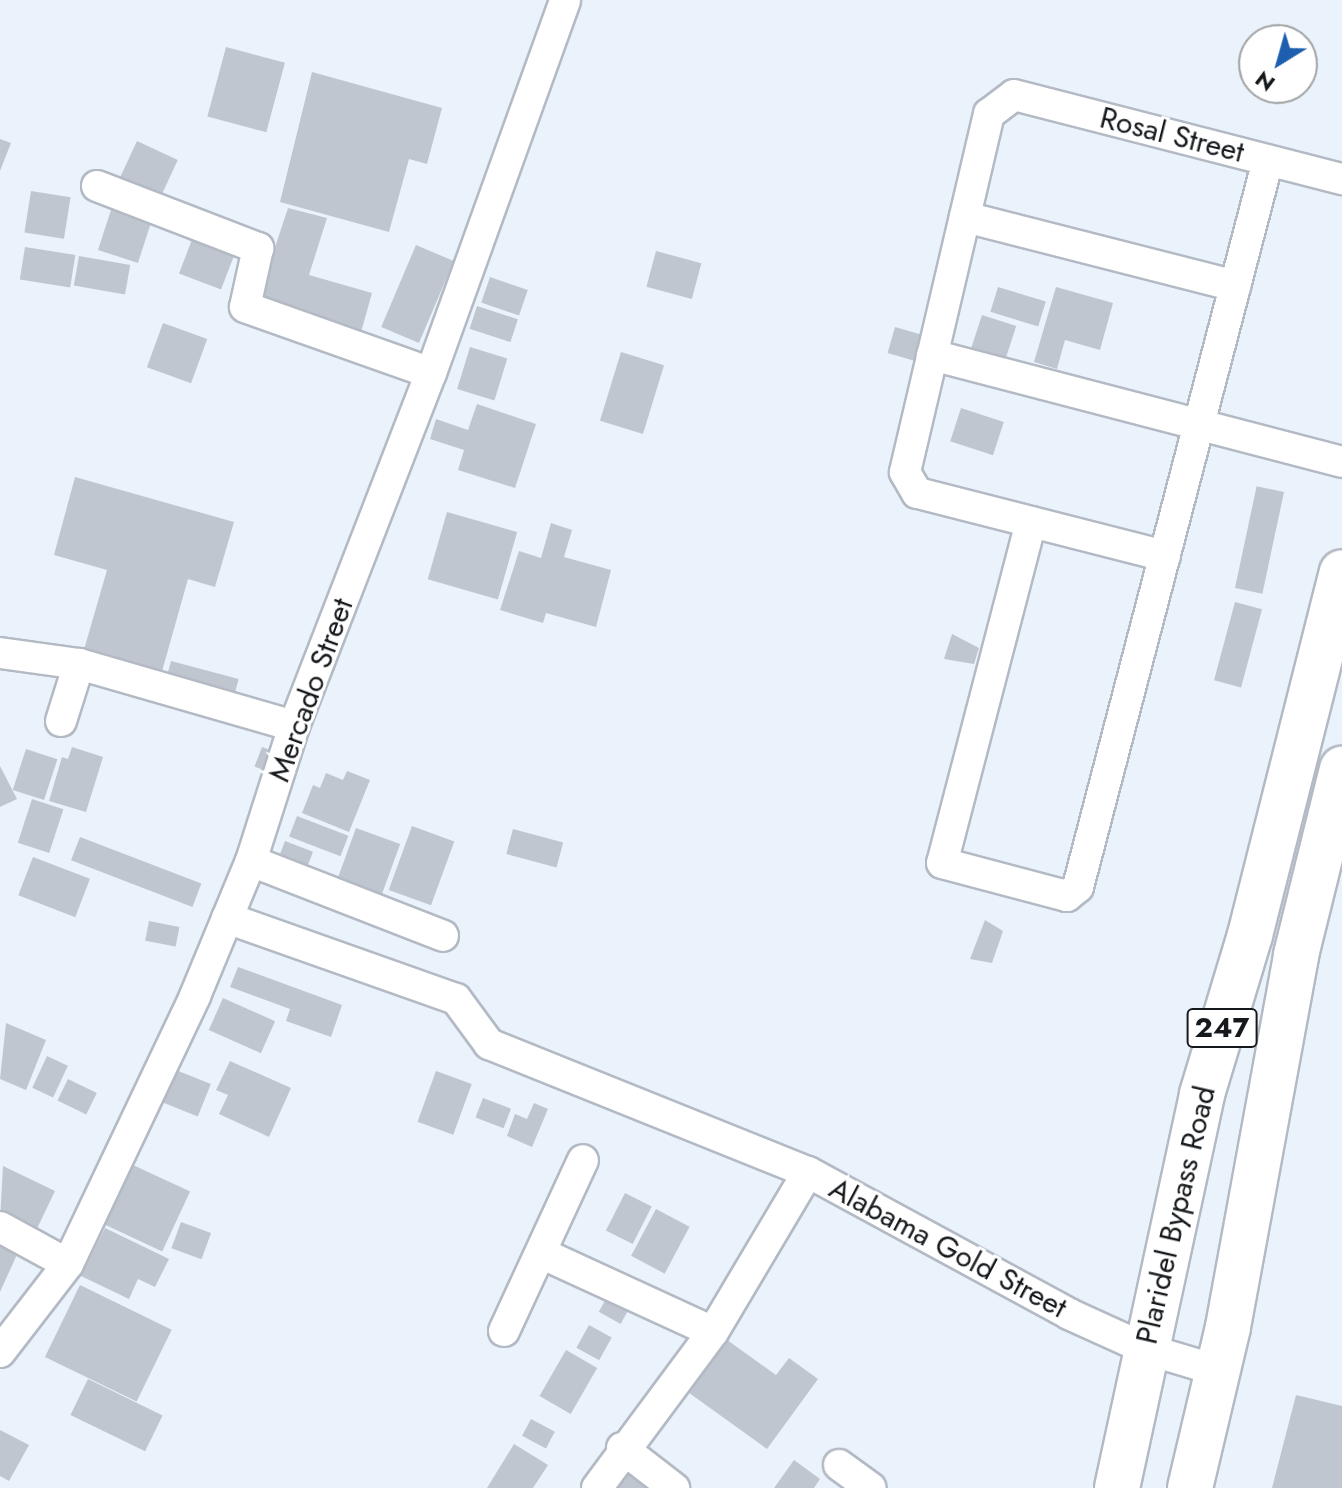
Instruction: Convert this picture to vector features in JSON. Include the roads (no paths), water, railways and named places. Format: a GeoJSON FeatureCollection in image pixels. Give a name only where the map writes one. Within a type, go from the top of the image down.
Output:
{"type":"FeatureCollection","features":[{"type":"Feature","properties":{"kind":"highway","name":"Plaridel Bypass Road"},"geometry":{"type":"LineString","coordinates":[[1117,1488],[1202,1094],[1250,935],[1342,572]]}},
{"type":"Feature","properties":{"kind":"highway","name":"247"},"geometry":{"type":"LineString","coordinates":[[1190,1488],[1219,1371],[1296,955],[1342,769]]}},
{"type":"Feature","properties":{"kind":"street","name":"Mercado Street"},"geometry":{"type":"LineString","coordinates":[[0,1352],[68,1264],[251,861],[294,726],[431,373],[565,0]]}},
{"type":"Feature","properties":{"kind":"street","name":"Rosal Street"},"geometry":{"type":"LineString","coordinates":[[965,217],[989,114],[1001,99],[1014,95],[1342,179]]}},
{"type":"Feature","properties":{"kind":"street"},"geometry":{"type":"LineString","coordinates":[[1031,522],[942,863],[1067,896],[1078,887],[1268,160]]}},
{"type":"Feature","properties":{"kind":"street"},"geometry":{"type":"LineString","coordinates":[[97,186],[258,248],[245,307],[431,373]]}},
{"type":"Feature","properties":{"kind":"street"},"geometry":{"type":"LineString","coordinates":[[1165,556],[917,493],[910,484],[905,472],[965,217],[1235,286]]}},
{"type":"Feature","properties":{"kind":"street"},"geometry":{"type":"LineString","coordinates":[[932,355],[1342,462]]}},
{"type":"Feature","properties":{"kind":"street"},"geometry":{"type":"LineString","coordinates":[[0,653],[79,664],[294,726]]}},
{"type":"Feature","properties":{"kind":"street"},"geometry":{"type":"LineString","coordinates":[[61,721],[79,664]]}},
{"type":"Feature","properties":{"kind":"street"},"geometry":{"type":"LineString","coordinates":[[251,861],[443,936]]}},
{"type":"Feature","properties":{"kind":"street"},"geometry":{"type":"LineString","coordinates":[[227,918],[456,999],[489,1044],[808,1172]]}},
{"type":"Feature","properties":{"kind":"street"},"geometry":{"type":"LineString","coordinates":[[504,1331],[583,1160]]}},
{"type":"Feature","properties":{"kind":"street","name":"Alabama Gold Street"},"geometry":{"type":"LineString","coordinates":[[597,1488],[622,1448],[713,1332],[808,1172],[1146,1349],[1219,1371]]}},
{"type":"Feature","properties":{"kind":"street"},"geometry":{"type":"LineString","coordinates":[[0,1227],[68,1264]]}},
{"type":"Feature","properties":{"kind":"street"},"geometry":{"type":"LineString","coordinates":[[541,1253],[713,1332]]}},
{"type":"Feature","properties":{"kind":"street"},"geometry":{"type":"LineString","coordinates":[[622,1448],[674,1488]]}},
{"type":"Feature","properties":{"kind":"street"},"geometry":{"type":"LineString","coordinates":[[839,1465],[871,1488]]}}]}
